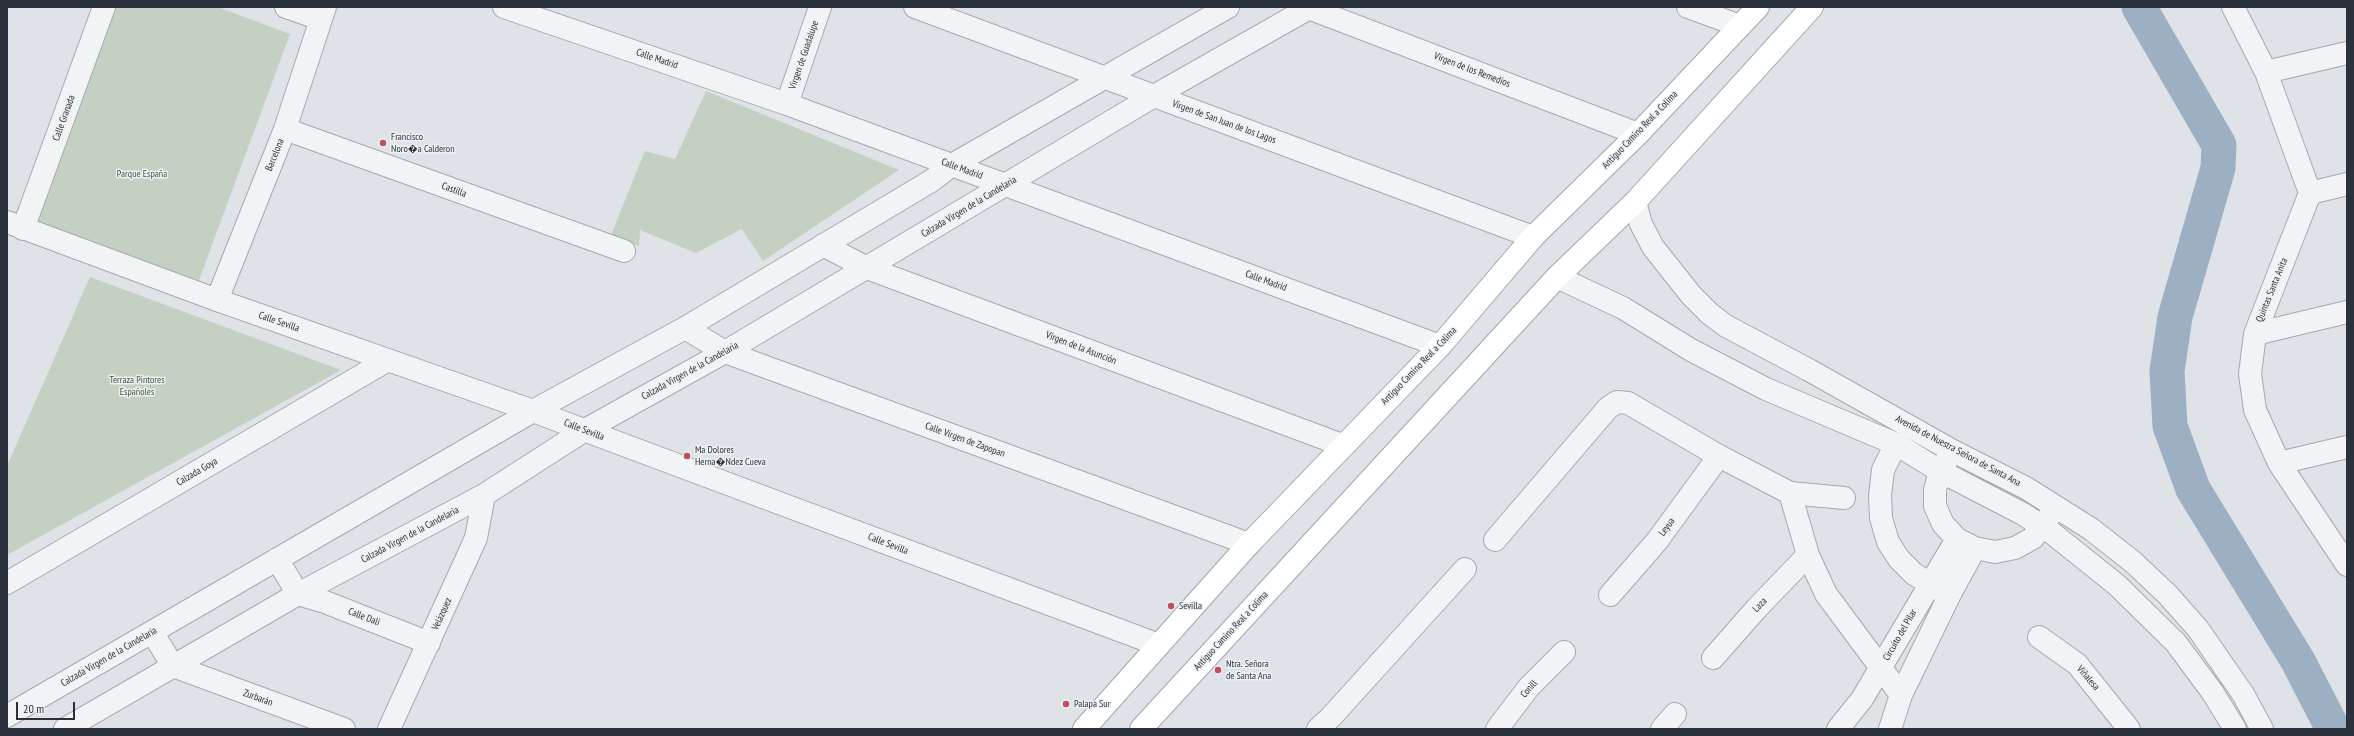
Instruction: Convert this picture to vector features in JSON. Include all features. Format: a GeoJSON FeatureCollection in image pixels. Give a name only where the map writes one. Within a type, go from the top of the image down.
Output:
{"type":"FeatureCollection","features":[{"type":"Feature","properties":{"kind":"main road","name":"Antiguo Camino Real a Colima"},"geometry":{"type":"LineString","coordinates":[[1084,729],[1249,544],[1342,445],[1440,346],[1533,237],[1638,134],[1758,7]]}},
{"type":"Feature","properties":{"kind":"main road","name":"Antiguo Camino Real a Colima"},"geometry":{"type":"LineString","coordinates":[[1141,729],[1557,277],[1635,202],[1812,7]]}},
{"type":"Feature","properties":{"kind":"street","name":"Calle Granada"},"geometry":{"type":"LineString","coordinates":[[15,226],[104,7]]}},
{"type":"Feature","properties":{"kind":"street"},"geometry":{"type":"LineString","coordinates":[[286,7],[322,13]]}},
{"type":"Feature","properties":{"kind":"street","name":"Calle Madrid"},"geometry":{"type":"LineString","coordinates":[[504,7],[787,104],[1440,346]]}},
{"type":"Feature","properties":{"kind":"street","name":"Virgen de Guadalupe"},"geometry":{"type":"LineString","coordinates":[[787,104],[820,7]]}},
{"type":"Feature","properties":{"kind":"street","name":"Virgen de San Juan de los Lagos"},"geometry":{"type":"LineString","coordinates":[[915,7],[1533,237]]}},
{"type":"Feature","properties":{"kind":"street","name":"Calzada Virgen de la Candelaria"},"geometry":{"type":"LineString","coordinates":[[7,716],[533,411],[685,328],[931,181],[952,165],[1228,7]]}},
{"type":"Feature","properties":{"kind":"street","name":"Calzada Virgen de la Candelaria"},"geometry":{"type":"LineString","coordinates":[[65,729],[173,666],[190,658],[298,594],[484,495],[585,430],[725,352],[1154,96],[1309,7]]}},
{"type":"Feature","properties":{"kind":"street","name":"Virgen de los Remedios"},"geometry":{"type":"LineString","coordinates":[[1309,7],[1638,134]]}},
{"type":"Feature","properties":{"kind":"street"},"geometry":{"type":"LineString","coordinates":[[1688,7],[1740,26]]}},
{"type":"Feature","properties":{"kind":"street"},"geometry":{"type":"LineString","coordinates":[[2233,7],[2266,72],[2310,193],[2347,184]]}},
{"type":"Feature","properties":{"kind":"street","name":"Barcelona"},"geometry":{"type":"LineString","coordinates":[[217,300],[285,129],[322,13]]}},
{"type":"Feature","properties":{"kind":"street"},"geometry":{"type":"LineString","coordinates":[[2266,72],[2347,53]]}},
{"type":"Feature","properties":{"kind":"street","name":"Castilla"},"geometry":{"type":"LineString","coordinates":[[285,129],[624,251]]}},
{"type":"Feature","properties":{"kind":"street","name":"Quintas Santa Anita"},"geometry":{"type":"LineString","coordinates":[[2310,193],[2255,334],[2250,374],[2254,410],[2279,463],[2347,565]]}},
{"type":"Feature","properties":{"kind":"street","name":"Avenida de Nuestra Señora de Santa Ana"},"geometry":{"type":"LineString","coordinates":[[1635,202],[1641,224],[1653,247],[1691,294],[1710,314],[1726,326],[1809,370],[1953,451],[2026,488],[2091,529],[2133,562],[2168,595],[2198,629],[2243,694],[2262,729]]}},
{"type":"Feature","properties":{"kind":"street","name":"Calle Sevilla"},"geometry":{"type":"LineString","coordinates":[[15,226],[217,300],[585,430],[1159,645]]}},
{"type":"Feature","properties":{"kind":"street","name":"Virgen de la Asunción"},"geometry":{"type":"LineString","coordinates":[[823,245],[867,268],[1342,445]]}},
{"type":"Feature","properties":{"kind":"street"},"geometry":{"type":"LineString","coordinates":[[1557,277],[1623,308],[1725,369],[1766,389],[1896,444],[2043,527],[2117,585],[2152,617],[2195,668],[2235,729]]}},
{"type":"Feature","properties":{"kind":"street"},"geometry":{"type":"LineString","coordinates":[[2255,334],[2347,312]]}},
{"type":"Feature","properties":{"kind":"street","name":"Calle Virgen de Zapopan"},"geometry":{"type":"LineString","coordinates":[[685,328],[725,352],[1249,544]]}},
{"type":"Feature","properties":{"kind":"street","name":"Calzada Goya"},"geometry":{"type":"LineString","coordinates":[[7,583],[388,360]]}},
{"type":"Feature","properties":{"kind":"street"},"geometry":{"type":"LineString","coordinates":[[1795,400],[1809,370]]}},
{"type":"Feature","properties":{"kind":"street"},"geometry":{"type":"LineString","coordinates":[[1495,540],[1608,408],[1617,402],[1628,403],[1719,456],[1790,493],[1844,498]]}},
{"type":"Feature","properties":{"kind":"street"},"geometry":{"type":"LineString","coordinates":[[1896,444],[1883,470],[1880,496],[1881,518],[1888,542],[1900,559],[1914,574],[1929,585],[1950,594]]}},
{"type":"Feature","properties":{"kind":"street"},"geometry":{"type":"LineString","coordinates":[[2279,463],[2347,447]]}},
{"type":"Feature","properties":{"kind":"street"},"geometry":{"type":"LineString","coordinates":[[1953,451],[1940,470],[1935,490],[1935,506],[1943,524],[1966,544],[1995,552],[2015,548],[2033,538],[2043,527],[2056,507]]}},
{"type":"Feature","properties":{"kind":"street","name":"Leyua"},"geometry":{"type":"LineString","coordinates":[[1610,595],[1658,540],[1719,456]]}},
{"type":"Feature","properties":{"kind":"street"},"geometry":{"type":"LineString","coordinates":[[1790,493],[1808,555],[1826,594],[1880,670],[1901,695]]}},
{"type":"Feature","properties":{"kind":"street","name":"Velázquez"},"geometry":{"type":"LineString","coordinates":[[389,729],[476,538],[484,495]]}},
{"type":"Feature","properties":{"kind":"street"},"geometry":{"type":"LineString","coordinates":[[1890,729],[1901,695],[1950,594],[1966,544]]}},
{"type":"Feature","properties":{"kind":"street","name":"Circuito del Pilar"},"geometry":{"type":"LineString","coordinates":[[1838,729],[1862,699],[1929,585],[1966,544]]}},
{"type":"Feature","properties":{"kind":"street","name":"Laza"},"geometry":{"type":"LineString","coordinates":[[1713,658],[1757,608],[1808,555]]}},
{"type":"Feature","properties":{"kind":"street"},"geometry":{"type":"LineString","coordinates":[[277,559],[298,594]]}},
{"type":"Feature","properties":{"kind":"street"},"geometry":{"type":"LineString","coordinates":[[1331,725],[1465,569]]}},
{"type":"Feature","properties":{"kind":"street","name":"Calle Dali"},"geometry":{"type":"LineString","coordinates":[[298,594],[325,602],[429,643]]}},
{"type":"Feature","properties":{"kind":"street"},"geometry":{"type":"LineString","coordinates":[[152,632],[173,666]]}},
{"type":"Feature","properties":{"kind":"street","name":"Viñalesa"},"geometry":{"type":"LineString","coordinates":[[2039,637],[2077,664],[2129,729]]}},
{"type":"Feature","properties":{"kind":"street","name":"Conill"},"geometry":{"type":"LineString","coordinates":[[1496,729],[1528,687],[1564,652]]}},
{"type":"Feature","properties":{"kind":"street","name":"Zurbarán"},"geometry":{"type":"LineString","coordinates":[[173,666],[344,729]]}},
{"type":"Feature","properties":{"kind":"green space","name":"Parque España"},"geometry":{"type":"Polygon","coordinates":[[[114,7],[218,7],[290,34],[195,291],[22,224],[114,7]]]}},
{"type":"Feature","properties":{"kind":"green space"},"geometry":{"type":"Polygon","coordinates":[[[706,91],[899,170],[763,261],[742,229],[696,253],[640,230],[639,246],[611,235],[645,151],[675,159],[706,91]]]}},
{"type":"Feature","properties":{"kind":"green space","name":"Terraza Pintores Españoles"},"geometry":{"type":"Polygon","coordinates":[[[90,277],[341,370],[7,555],[7,466],[90,277]]]}},
{"type":"Feature","properties":{"kind":"waterway"},"geometry":{"type":"LineString","coordinates":[[2139,7],[2219,145],[2218,168],[2175,317],[2167,371],[2170,426],[2193,489],[2298,661],[2333,729]]}},
{"type":"Feature","properties":{"kind":"place","name":"Francisco Noro�a Calderon"},"geometry":{"type":"Point","coordinates":[383,143]}},
{"type":"Feature","properties":{"kind":"place","name":"Ma Dolores Herna�Ndez Cueva"},"geometry":{"type":"Point","coordinates":[687,456]}},
{"type":"Feature","properties":{"kind":"place","name":"Sevilla"},"geometry":{"type":"Point","coordinates":[1171,606]}},
{"type":"Feature","properties":{"kind":"place","name":"Ntra. Señora de Santa Ana"},"geometry":{"type":"Point","coordinates":[1218,670]}},
{"type":"Feature","properties":{"kind":"place","name":"Palapa Sur"},"geometry":{"type":"Point","coordinates":[1066,704]}}]}
